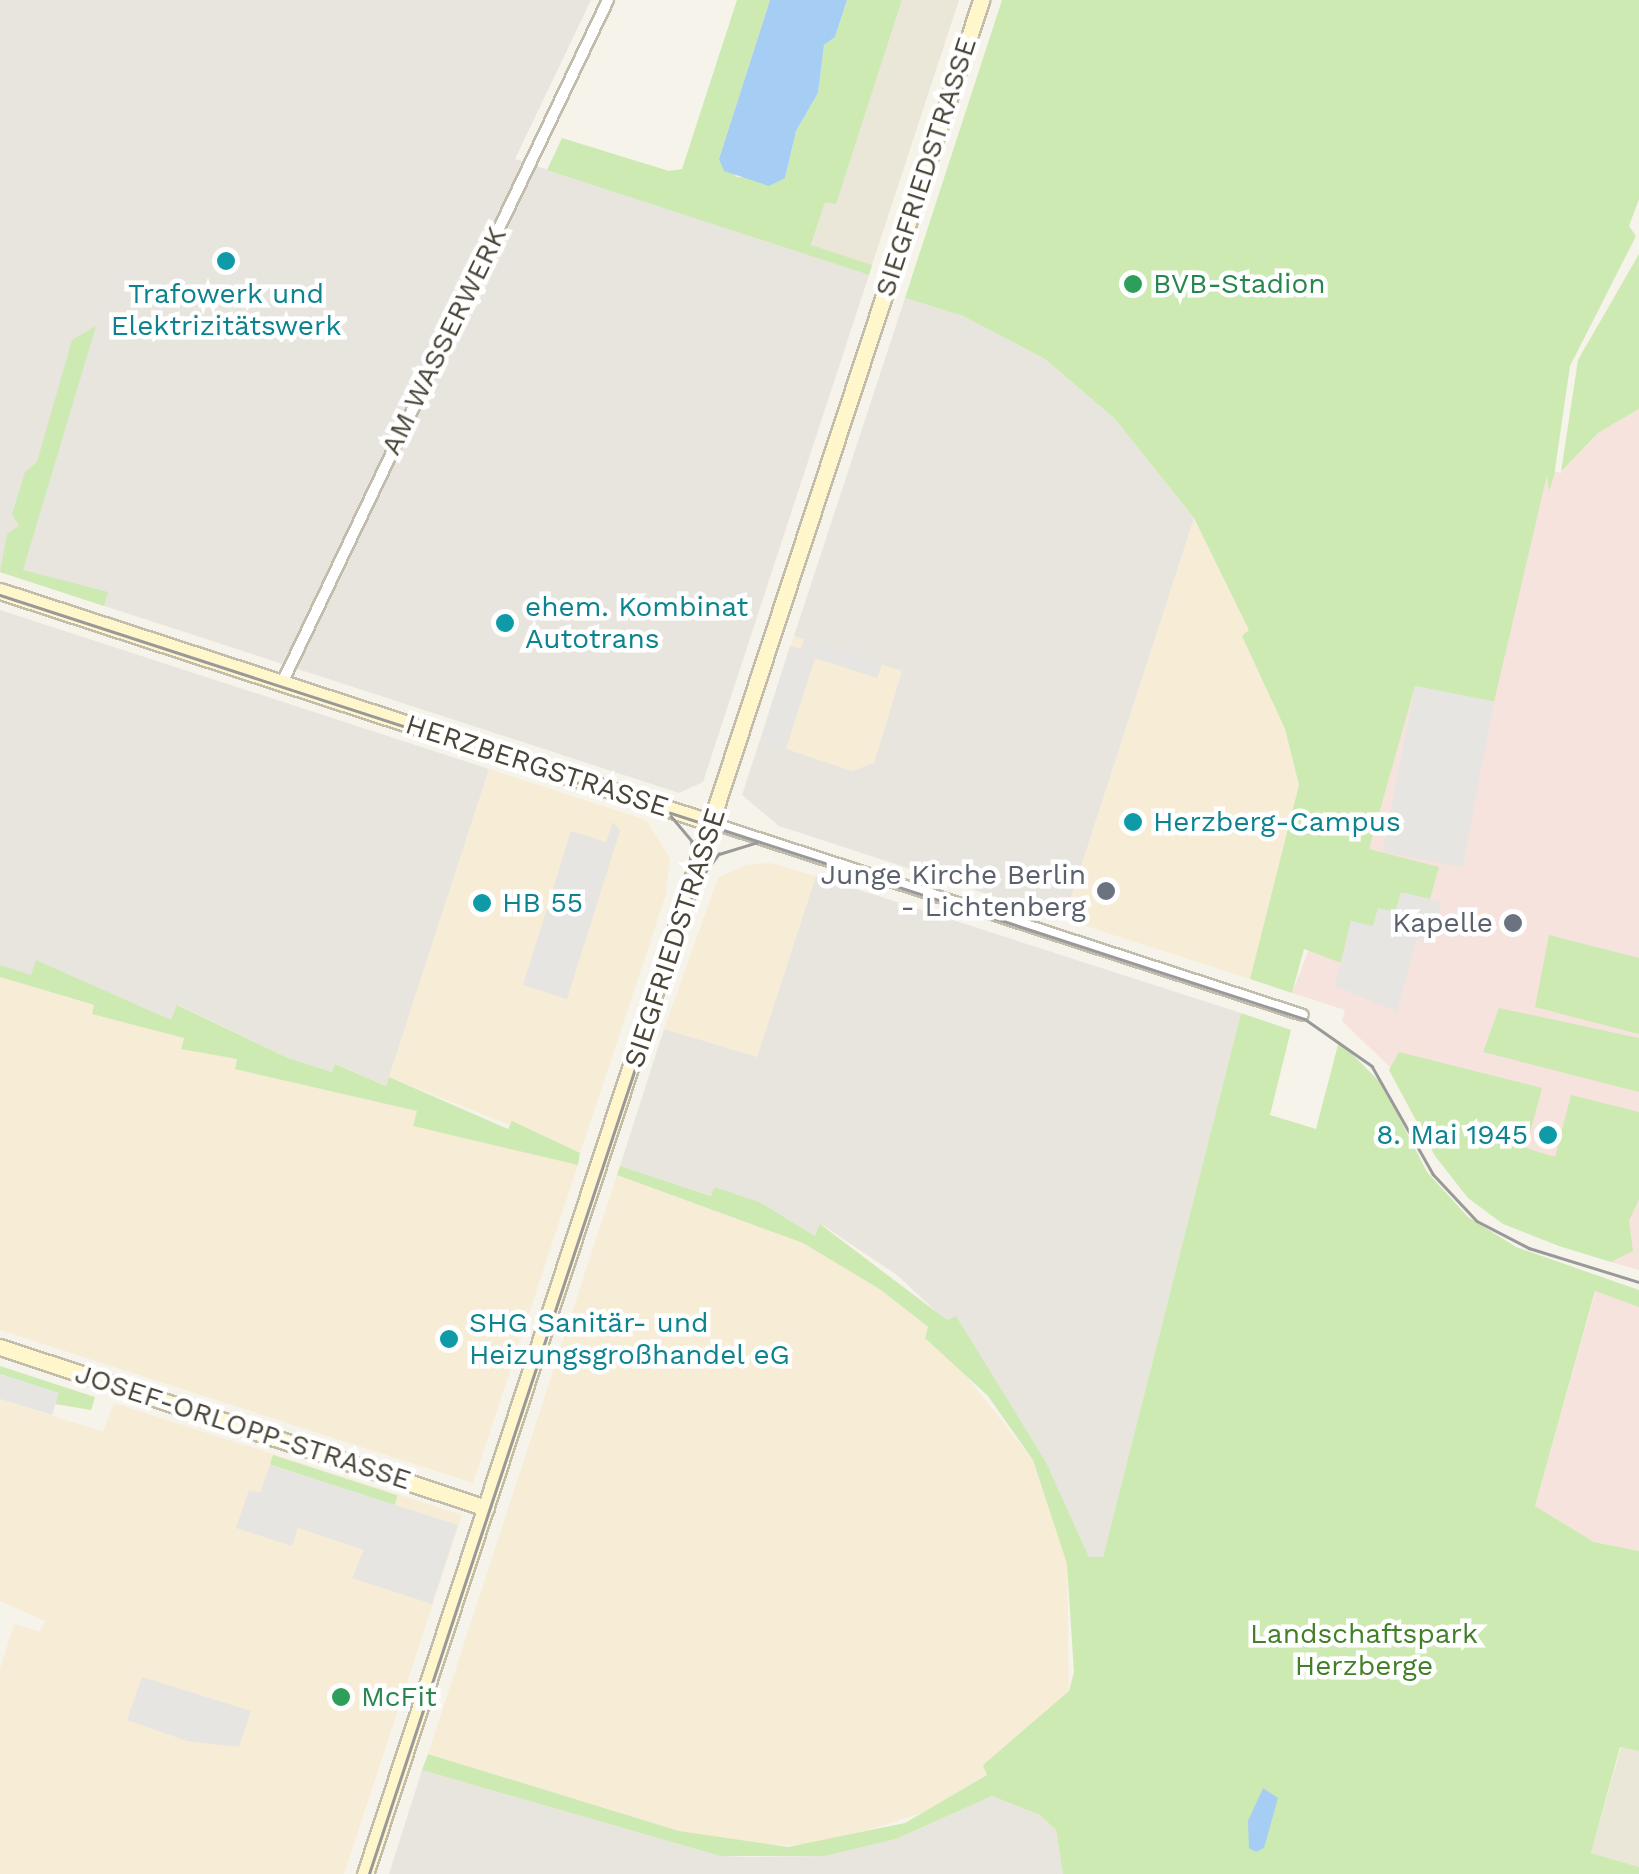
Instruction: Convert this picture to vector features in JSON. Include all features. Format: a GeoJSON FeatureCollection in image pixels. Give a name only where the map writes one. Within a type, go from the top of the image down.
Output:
{"type":"FeatureCollection","features":[{"type":"Feature","properties":{"kind":"street","name":"AM WASSERWERK"},"geometry":{"type":"LineString","coordinates":[[282,683],[608,0]]}},
{"type":"Feature","properties":{"kind":"street","name":"SIEGFRIEDSTRASSE"},"geometry":{"type":"LineString","coordinates":[[365,1874],[981,0]]}},
{"type":"Feature","properties":{"kind":"street","name":"HERZBERGSTRASSE"},"geometry":{"type":"LineString","coordinates":[[0,591],[1303,1015]]}},
{"type":"Feature","properties":{"kind":"street","name":"JOSEF-ORLOPP-STRASSE"},"geometry":{"type":"LineString","coordinates":[[0,1346],[486,1508]]}},
{"type":"Feature","properties":{"kind":"shaded area"},"geometry":{"type":"Polygon","coordinates":[[[0,0],[591,0],[515,159],[869,275],[703,782],[679,793],[0,572],[0,0]]]}},
{"type":"Feature","properties":{"kind":"shaded area"},"geometry":{"type":"Polygon","coordinates":[[[902,0],[959,0],[872,265],[811,246],[825,201],[836,203],[902,0]]]}},
{"type":"Feature","properties":{"kind":"shaded area"},"geometry":{"type":"Polygon","coordinates":[[[905,298],[963,316],[1045,359],[1115,419],[1194,518],[1064,919],[779,826],[742,795],[760,740],[852,771],[874,763],[902,671],[794,636],[905,298]]]}},
{"type":"Feature","properties":{"kind":"shaded area"},"geometry":{"type":"Polygon","coordinates":[[[1639,409],[1639,1270],[1611,1262],[1396,1073],[1342,1021],[1345,1010],[1292,993],[1500,457],[1561,473],[1598,433],[1639,409]]]}},
{"type":"Feature","properties":{"kind":"shaded area"},"geometry":{"type":"Polygon","coordinates":[[[1194,518],[1250,630],[1242,636],[1285,729],[1299,785],[1250,979],[1064,919],[1194,518]]]}},
{"type":"Feature","properties":{"kind":"shaded area"},"geometry":{"type":"Polygon","coordinates":[[[0,610],[489,769],[386,1086],[336,1064],[332,1072],[288,1058],[178,1005],[172,1021],[37,961],[31,976],[0,965],[0,610]]]}},
{"type":"Feature","properties":{"kind":"shaded area"},"geometry":{"type":"Polygon","coordinates":[[[794,636],[902,671],[874,763],[852,771],[760,741],[794,636]]]}},
{"type":"Feature","properties":{"kind":"shaded area"},"geometry":{"type":"Polygon","coordinates":[[[804,639],[882,664],[877,678],[815,658],[786,749],[760,740],[790,646],[801,649],[804,639]]]}},
{"type":"Feature","properties":{"kind":"shaded area"},"geometry":{"type":"Polygon","coordinates":[[[1415,686],[1495,701],[1462,867],[1383,852],[1415,686]]]}},
{"type":"Feature","properties":{"kind":"shaded area"},"geometry":{"type":"Polygon","coordinates":[[[489,769],[646,820],[670,858],[666,894],[580,1153],[389,1077],[489,769]]]}},
{"type":"Feature","properties":{"kind":"shaded area"},"geometry":{"type":"Polygon","coordinates":[[[613,822],[620,831],[567,999],[523,985],[571,831],[606,842],[613,822]]]}},
{"type":"Feature","properties":{"kind":"shaded area"},"geometry":{"type":"Polygon","coordinates":[[[770,863],[816,876],[757,1057],[664,1029],[718,878],[745,865],[770,863]]]}},
{"type":"Feature","properties":{"kind":"shaded area"},"geometry":{"type":"Polygon","coordinates":[[[816,876],[1241,1013],[1103,1557],[1089,1557],[1046,1462],[975,1348],[897,1275],[821,1224],[816,1237],[758,1202],[715,1187],[712,1196],[620,1166],[664,1029],[757,1057],[816,876]]]}},
{"type":"Feature","properties":{"kind":"shaded area"},"geometry":{"type":"Polygon","coordinates":[[[1401,892],[1442,902],[1431,943],[1416,940],[1397,1012],[1335,986],[1351,921],[1373,926],[1378,908],[1395,912],[1401,892]]]}},
{"type":"Feature","properties":{"kind":"shaded area"},"geometry":{"type":"Polygon","coordinates":[[[0,977],[95,1006],[93,1014],[184,1038],[181,1048],[237,1059],[235,1068],[418,1111],[414,1126],[578,1165],[473,1483],[0,1330],[0,977]]]}},
{"type":"Feature","properties":{"kind":"shaded area"},"geometry":{"type":"Polygon","coordinates":[[[617,1175],[803,1243],[881,1290],[928,1328],[1033,1460],[1067,1564],[1069,1692],[983,1765],[988,1774],[937,1808],[824,1844],[752,1846],[679,1831],[428,1754],[617,1175]]]}},
{"type":"Feature","properties":{"kind":"shaded area"},"geometry":{"type":"Polygon","coordinates":[[[1596,1290],[1639,1307],[1639,1551],[1594,1542],[1535,1506],[1596,1290]]]}},
{"type":"Feature","properties":{"kind":"shaded area"},"geometry":{"type":"Polygon","coordinates":[[[0,1374],[59,1393],[52,1415],[0,1399],[0,1374]]]}},
{"type":"Feature","properties":{"kind":"shaded area"},"geometry":{"type":"Polygon","coordinates":[[[0,1399],[103,1432],[114,1403],[462,1515],[344,1874],[0,1874],[0,1669],[14,1624],[40,1632],[45,1621],[0,1601],[0,1399]]]}},
{"type":"Feature","properties":{"kind":"shaded area"},"geometry":{"type":"Polygon","coordinates":[[[270,1465],[458,1525],[432,1604],[352,1578],[364,1550],[298,1528],[292,1546],[236,1528],[249,1490],[260,1493],[270,1465]]]}},
{"type":"Feature","properties":{"kind":"shaded area"},"geometry":{"type":"Polygon","coordinates":[[[142,1677],[251,1711],[239,1747],[187,1741],[127,1720],[142,1677]]]}},
{"type":"Feature","properties":{"kind":"shaded area"},"geometry":{"type":"Polygon","coordinates":[[[1621,1747],[1639,1751],[1639,1867],[1591,1853],[1621,1747]]]}},
{"type":"Feature","properties":{"kind":"shaded area"},"geometry":{"type":"Polygon","coordinates":[[[422,1770],[720,1856],[825,1856],[896,1839],[992,1796],[1040,1815],[1056,1830],[1063,1874],[389,1874],[422,1770]]]}},
{"type":"Feature","properties":{"kind":"green space"},"geometry":{"type":"Polygon","coordinates":[[[737,0],[770,0],[719,159],[737,177],[785,178],[796,131],[818,93],[824,45],[835,37],[847,0],[902,0],[836,204],[825,202],[811,245],[872,265],[869,275],[547,170],[562,138],[669,171],[682,169],[737,0]]]}},
{"type":"Feature","properties":{"kind":"green space"},"geometry":{"type":"Polygon","coordinates":[[[1002,0],[1639,0],[1639,199],[1629,226],[1636,236],[1570,366],[1554,476],[1549,491],[1547,475],[1494,702],[1415,686],[1369,849],[1439,867],[1430,899],[1401,893],[1395,913],[1373,927],[1351,921],[1341,963],[1304,949],[1292,993],[1250,979],[1299,785],[1285,729],[1242,636],[1249,630],[1194,518],[1115,419],[1045,359],[963,316],[905,298],[1002,0]]]}},
{"type":"Feature","properties":{"kind":"green space"},"geometry":{"type":"Polygon","coordinates":[[[1639,254],[1639,409],[1598,433],[1561,472],[1578,360],[1639,254]]]}},
{"type":"Feature","properties":{"kind":"green space"},"geometry":{"type":"Polygon","coordinates":[[[96,326],[23,570],[108,592],[104,606],[0,572],[7,534],[19,526],[12,514],[25,472],[37,462],[72,340],[96,326]]]}},
{"type":"Feature","properties":{"kind":"green space"},"geometry":{"type":"Polygon","coordinates":[[[1549,935],[1639,958],[1639,1034],[1535,1007],[1549,935]]]}},
{"type":"Feature","properties":{"kind":"green space"},"geometry":{"type":"Polygon","coordinates":[[[36,960],[171,1020],[177,1005],[288,1058],[332,1072],[335,1064],[386,1086],[389,1077],[508,1129],[512,1121],[580,1153],[578,1165],[413,1126],[417,1111],[235,1069],[237,1059],[181,1049],[184,1038],[92,1014],[94,1005],[0,977],[0,965],[31,975],[36,960]]]}},
{"type":"Feature","properties":{"kind":"green space"},"geometry":{"type":"Polygon","coordinates":[[[1499,1008],[1639,1038],[1639,1092],[1483,1052],[1499,1008]]]}},
{"type":"Feature","properties":{"kind":"green space","name":"Landschaftspark Herzberge"},"geometry":{"type":"Polygon","coordinates":[[[1241,1013],[1291,1030],[1270,1115],[1316,1129],[1339,1041],[1382,1084],[1427,1172],[1468,1217],[1516,1247],[1639,1290],[1639,1307],[1595,1291],[1535,1506],[1594,1542],[1639,1551],[1639,1751],[1620,1747],[1591,1853],[1639,1867],[1639,1874],[1063,1874],[1056,1830],[1040,1815],[992,1796],[896,1839],[825,1856],[720,1856],[422,1770],[428,1754],[679,1831],[788,1847],[905,1823],[987,1775],[983,1765],[1069,1691],[1074,1672],[1067,1564],[1033,1460],[988,1396],[925,1338],[928,1327],[881,1290],[803,1243],[617,1175],[620,1166],[711,1196],[715,1187],[759,1202],[815,1236],[820,1224],[947,1320],[956,1316],[1046,1462],[1089,1557],[1103,1557],[1241,1013]]]}},
{"type":"Feature","properties":{"kind":"green space"},"geometry":{"type":"Polygon","coordinates":[[[1399,1052],[1542,1088],[1526,1148],[1555,1157],[1571,1095],[1639,1112],[1639,1199],[1629,1221],[1633,1251],[1611,1262],[1559,1246],[1503,1224],[1468,1198],[1435,1156],[1389,1070],[1399,1052]]]}},
{"type":"Feature","properties":{"kind":"green space"},"geometry":{"type":"Polygon","coordinates":[[[0,1366],[95,1397],[91,1410],[55,1404],[58,1393],[0,1374],[0,1366]]]}},
{"type":"Feature","properties":{"kind":"green space"},"geometry":{"type":"Polygon","coordinates":[[[273,1455],[398,1495],[394,1505],[270,1465],[273,1455]]]}},
{"type":"Feature","properties":{"kind":"water"},"geometry":{"type":"Polygon","coordinates":[[[770,0],[847,0],[835,37],[824,45],[818,93],[796,131],[785,178],[769,186],[724,171],[719,159],[770,0]]]}},
{"type":"Feature","properties":{"kind":"water"},"geometry":{"type":"Polygon","coordinates":[[[1263,1788],[1278,1798],[1264,1848],[1256,1852],[1249,1848],[1248,1821],[1263,1788]]]}},
{"type":"Feature","properties":{"kind":"tram line"},"geometry":{"type":"LineString","coordinates":[[0,595],[1305,1019],[1372,1066],[1433,1174],[1477,1221],[1529,1248],[1639,1282]]}},
{"type":"Feature","properties":{"kind":"tram line"},"geometry":{"type":"LineString","coordinates":[[671,816],[692,841],[688,887]]}},
{"type":"Feature","properties":{"kind":"tram line"},"geometry":{"type":"LineString","coordinates":[[369,1874],[696,884],[719,854],[756,843]]}},
{"type":"Feature","properties":{"kind":"place","name":"Trafowerk und Elektrizitätswerk"},"geometry":{"type":"Point","coordinates":[226,261]}},
{"type":"Feature","properties":{"kind":"place","name":"BVB-Stadion"},"geometry":{"type":"Point","coordinates":[1133,284]}},
{"type":"Feature","properties":{"kind":"place","name":"ehem. Kombinat Autotrans"},"geometry":{"type":"Point","coordinates":[505,623]}},
{"type":"Feature","properties":{"kind":"place","name":"Herzberg-Campus"},"geometry":{"type":"Point","coordinates":[1133,822]}},
{"type":"Feature","properties":{"kind":"place","name":"Junge Kirche Berlin - Lichtenberg"},"geometry":{"type":"Point","coordinates":[1106,891]}},
{"type":"Feature","properties":{"kind":"place","name":"HB 55"},"geometry":{"type":"Point","coordinates":[482,903]}},
{"type":"Feature","properties":{"kind":"place","name":"Kapelle"},"geometry":{"type":"Point","coordinates":[1513,923]}},
{"type":"Feature","properties":{"kind":"place","name":"8. Mai 1945"},"geometry":{"type":"Point","coordinates":[1548,1135]}},
{"type":"Feature","properties":{"kind":"place","name":"SHG Sanitär- und Heizungsgroßhandel eG"},"geometry":{"type":"Point","coordinates":[449,1339]}},
{"type":"Feature","properties":{"kind":"place","name":"McFit"},"geometry":{"type":"Point","coordinates":[341,1697]}}]}
